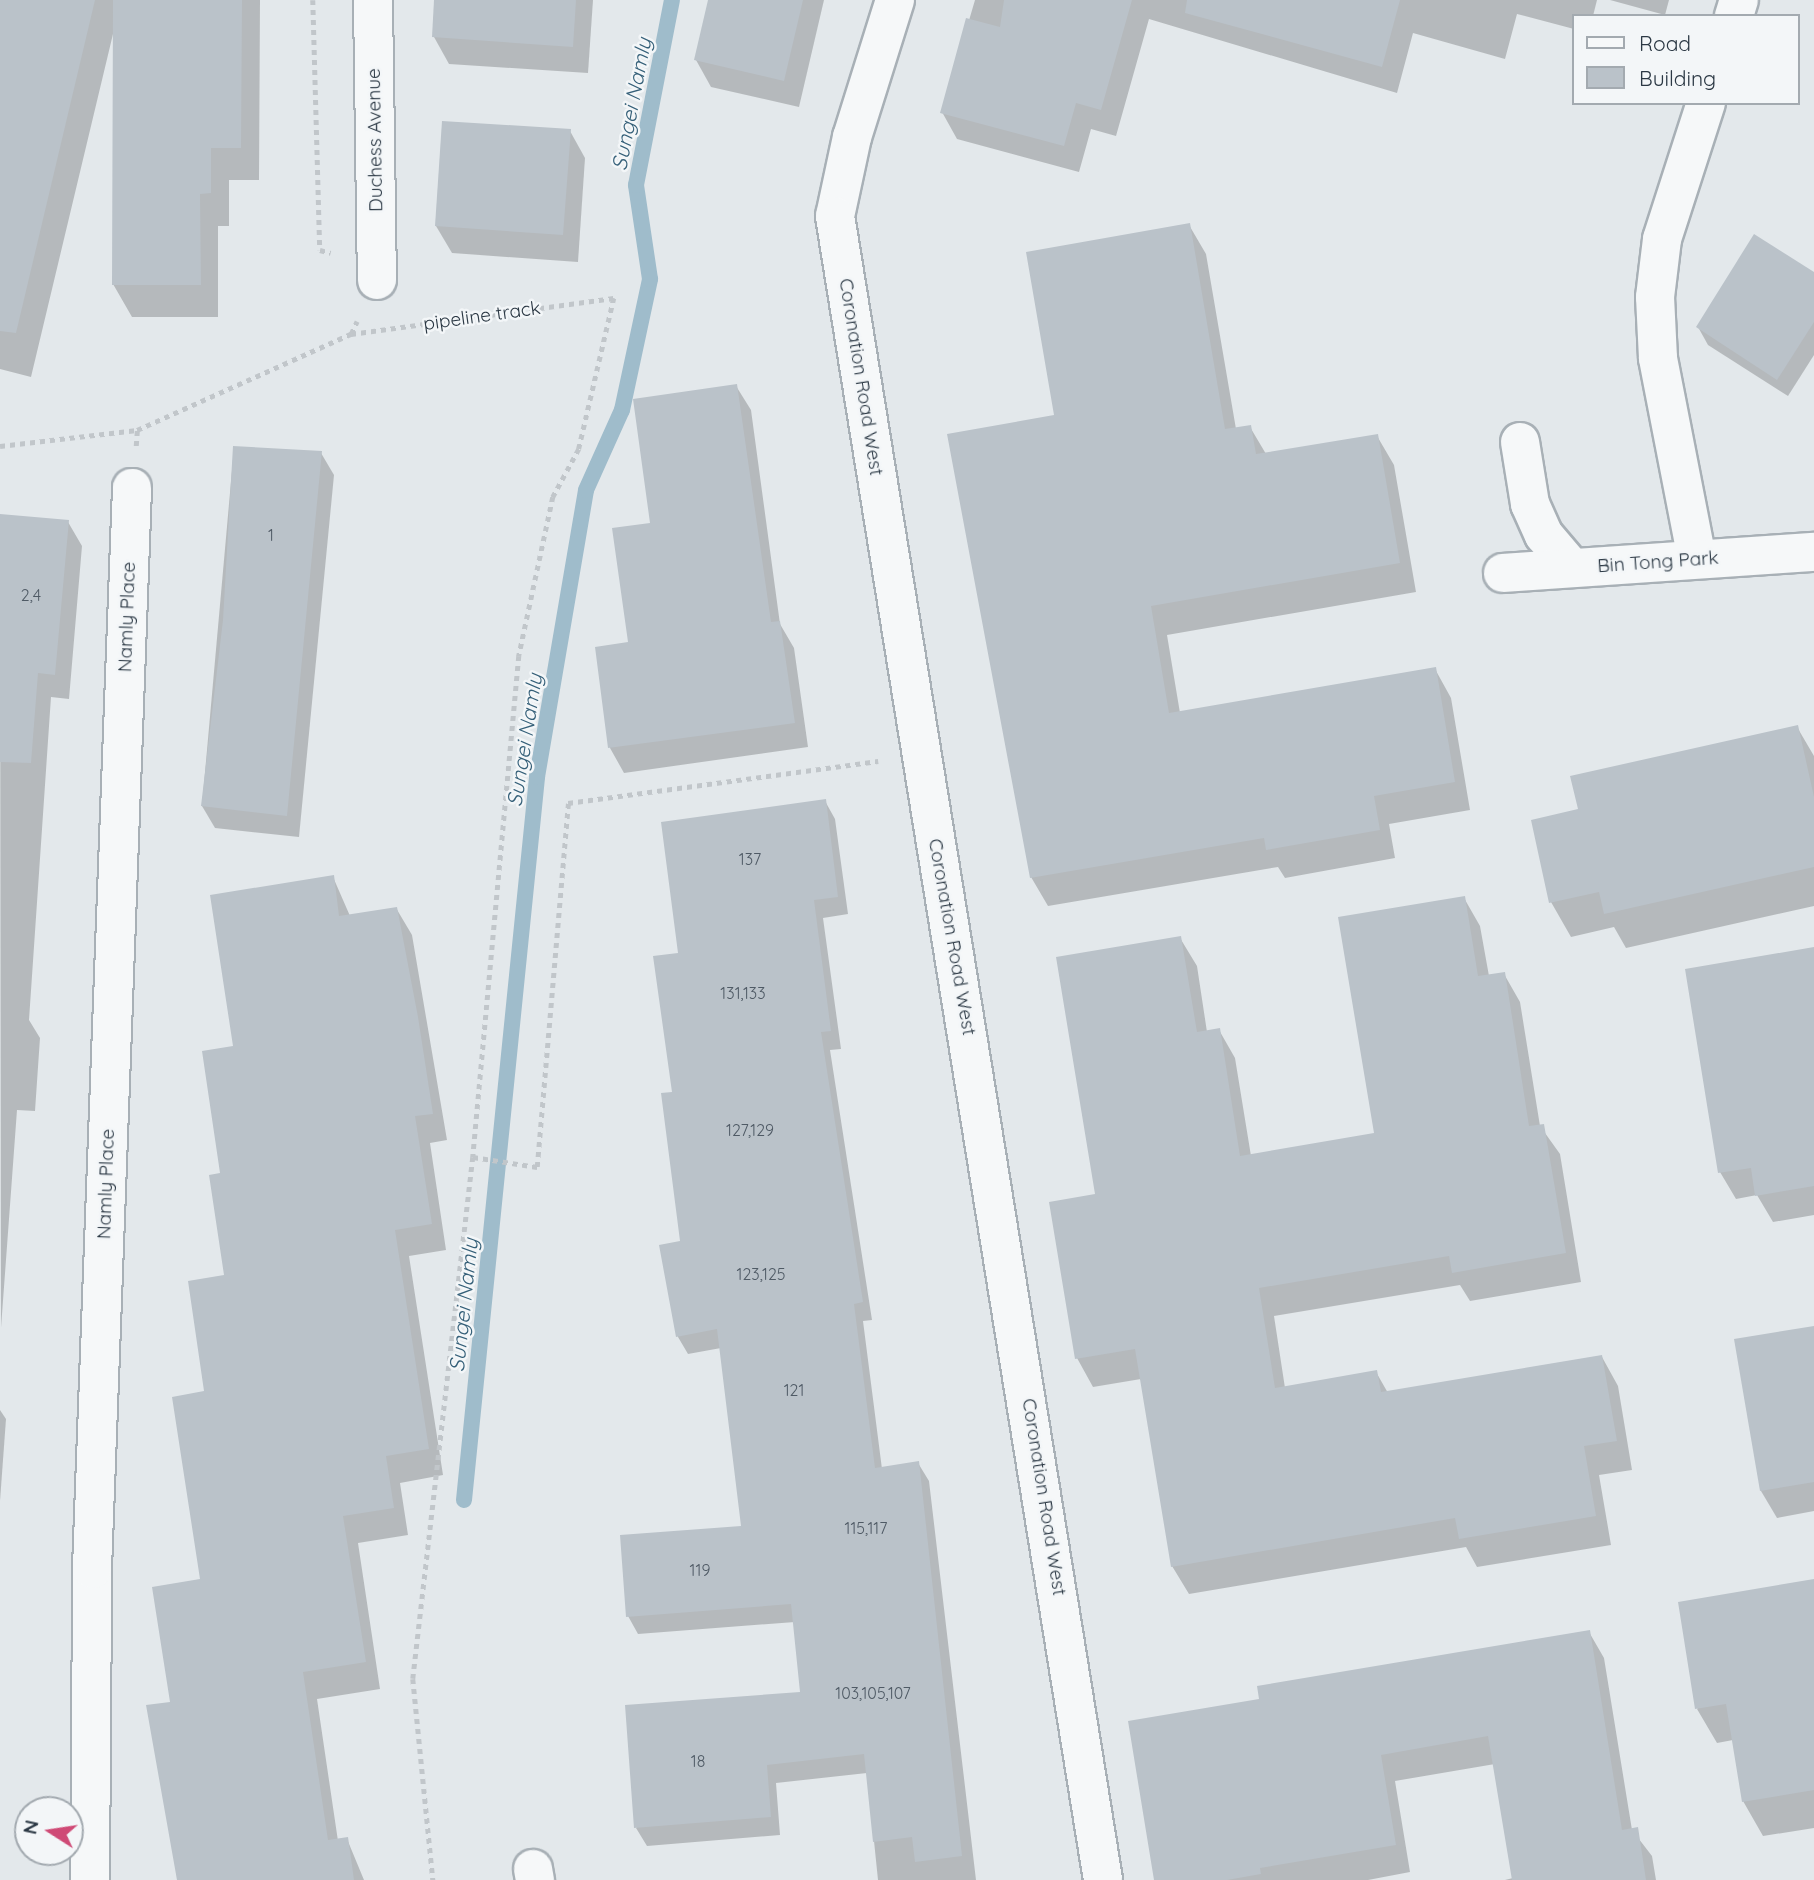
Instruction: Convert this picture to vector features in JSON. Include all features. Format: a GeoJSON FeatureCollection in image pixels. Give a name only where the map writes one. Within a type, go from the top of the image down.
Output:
{"type":"FeatureCollection","features":[{"type":"Feature","properties":{"kind":"street","name":"Duchess Avenue"},"geometry":{"type":"LineString","coordinates":[[373,0],[377,271]]}},
{"type":"Feature","properties":{"kind":"street","name":"Coronation Road West"},"geometry":{"type":"LineString","coordinates":[[895,0],[852,137],[835,215],[1103,1880]]}},
{"type":"Feature","properties":{"kind":"street"},"geometry":{"type":"LineString","coordinates":[[1697,559],[1658,358],[1655,297],[1662,239],[1705,105]]}},
{"type":"Feature","properties":{"kind":"street"},"geometry":{"type":"LineString","coordinates":[[1520,442],[1530,504],[1544,534],[1572,568]]}},
{"type":"Feature","properties":{"kind":"street","name":"Namly Place"},"geometry":{"type":"LineString","coordinates":[[90,1880],[92,1569],[132,488]]}},
{"type":"Feature","properties":{"kind":"street","name":"Bin Tong Park"},"geometry":{"type":"LineString","coordinates":[[1503,573],[1814,552]]}},
{"type":"Feature","properties":{"kind":"path"},"geometry":{"type":"LineString","coordinates":[[313,0],[320,250],[377,271],[351,334]]}},
{"type":"Feature","properties":{"kind":"path","name":"pipeline track"},"geometry":{"type":"LineString","coordinates":[[137,430],[351,334],[614,298],[579,449],[553,497],[519,656],[472,1157]]}},
{"type":"Feature","properties":{"kind":"path"},"geometry":{"type":"LineString","coordinates":[[0,446],[137,430],[132,488]]}},
{"type":"Feature","properties":{"kind":"path"},"geometry":{"type":"LineString","coordinates":[[433,1880],[413,1679],[472,1157],[537,1167],[568,803],[921,755]]}},
{"type":"Feature","properties":{"kind":"building"},"geometry":{"type":"Polygon","coordinates":[[[0,0],[95,0],[16,333],[0,331],[0,0]]]}},
{"type":"Feature","properties":{"kind":"building"},"geometry":{"type":"Polygon","coordinates":[[[113,0],[242,0],[241,148],[211,148],[211,193],[200,194],[201,285],[112,285],[113,0]]]}},
{"type":"Feature","properties":{"kind":"building"},"geometry":{"type":"Polygon","coordinates":[[[434,0],[576,0],[573,47],[432,37],[434,0]]]}},
{"type":"Feature","properties":{"kind":"building"},"geometry":{"type":"Polygon","coordinates":[[[708,0],[803,0],[784,81],[694,60],[708,0]]]}},
{"type":"Feature","properties":{"kind":"building"},"geometry":{"type":"Polygon","coordinates":[[[1004,0],[1132,0],[1101,110],[1076,103],[1064,146],[940,113],[966,18],[1000,27],[1004,0]]]}},
{"type":"Feature","properties":{"kind":"building"},"geometry":{"type":"Polygon","coordinates":[[[1187,0],[1400,0],[1382,67],[1185,13],[1187,0]]]}},
{"type":"Feature","properties":{"kind":"building"},"geometry":{"type":"Polygon","coordinates":[[[442,121],[571,129],[563,235],[435,226],[442,121]]]}},
{"type":"Feature","properties":{"kind":"building"},"geometry":{"type":"Polygon","coordinates":[[[1190,223],[1225,429],[1251,425],[1256,454],[1378,434],[1400,563],[1151,606],[1169,713],[1436,667],[1455,782],[1374,796],[1380,830],[1266,850],[1264,838],[1030,878],[947,434],[1054,415],[1026,252],[1190,223]]]}},
{"type":"Feature","properties":{"kind":"building"},"geometry":{"type":"Polygon","coordinates":[[[1754,234],[1814,272],[1814,322],[1777,380],[1696,327],[1754,234]]]}},
{"type":"Feature","properties":{"kind":"building"},"geometry":{"type":"Polygon","coordinates":[[[737,384],[771,622],[780,621],[795,723],[608,748],[595,647],[628,642],[612,528],[650,523],[633,399],[737,384]]]}},
{"type":"Feature","properties":{"kind":"building"},"geometry":{"type":"Polygon","coordinates":[[[233,446],[322,451],[287,816],[201,806],[223,620],[233,446]]]}},
{"type":"Feature","properties":{"kind":"building"},"geometry":{"type":"Polygon","coordinates":[[[0,514],[69,520],[55,675],[38,673],[31,763],[0,762],[0,514]]]}},
{"type":"Feature","properties":{"kind":"building"},"geometry":{"type":"Polygon","coordinates":[[[1798,725],[1814,797],[1814,867],[1604,914],[1599,892],[1549,903],[1531,820],[1578,809],[1570,776],[1798,725]]]}},
{"type":"Feature","properties":{"kind":"building"},"geometry":{"type":"Polygon","coordinates":[[[826,799],[838,897],[814,900],[831,1031],[821,1032],[863,1302],[854,1304],[875,1468],[919,1461],[962,1856],[915,1862],[912,1837],[873,1842],[864,1754],[767,1765],[771,1817],[634,1828],[625,1705],[800,1692],[791,1604],[626,1617],[620,1535],[741,1526],[717,1329],[676,1337],[659,1245],[680,1241],[661,1093],[672,1092],[653,956],[678,953],[661,822],[826,799]]]}},
{"type":"Feature","properties":{"kind":"building"},"geometry":{"type":"Polygon","coordinates":[[[334,875],[339,916],[397,907],[418,1017],[433,1114],[415,1116],[432,1224],[395,1230],[429,1449],[386,1456],[394,1508],[343,1516],[366,1662],[303,1672],[328,1840],[348,1837],[354,1880],[177,1880],[146,1705],[170,1702],[152,1587],[200,1579],[172,1397],[204,1391],[188,1281],[224,1275],[209,1175],[220,1173],[202,1051],[233,1046],[210,895],[334,875]]]}},
{"type":"Feature","properties":{"kind":"building"},"geometry":{"type":"Polygon","coordinates":[[[1465,896],[1478,976],[1505,972],[1529,1126],[1544,1124],[1566,1253],[1452,1273],[1449,1256],[1259,1288],[1275,1388],[1377,1370],[1381,1392],[1602,1355],[1617,1441],[1584,1446],[1596,1516],[1459,1539],[1455,1518],[1171,1567],[1135,1349],[1075,1359],[1049,1202],[1095,1194],[1056,957],[1181,936],[1197,1032],[1220,1028],[1240,1156],[1374,1133],[1338,917],[1465,896]]]}},
{"type":"Feature","properties":{"kind":"building"},"geometry":{"type":"Polygon","coordinates":[[[1814,947],[1814,1186],[1755,1196],[1751,1168],[1718,1173],[1685,969],[1814,947]]]}},
{"type":"Feature","properties":{"kind":"building"},"geometry":{"type":"Polygon","coordinates":[[[1814,1326],[1814,1482],[1760,1491],[1734,1339],[1814,1326]]]}},
{"type":"Feature","properties":{"kind":"building"},"geometry":{"type":"Polygon","coordinates":[[[1814,1579],[1814,1790],[1742,1802],[1726,1704],[1695,1709],[1678,1602],[1814,1579]]]}},
{"type":"Feature","properties":{"kind":"building"},"geometry":{"type":"Polygon","coordinates":[[[1590,1630],[1622,1830],[1638,1827],[1646,1880],[1512,1880],[1488,1736],[1381,1755],[1396,1845],[1260,1868],[1261,1874],[1227,1880],[1154,1880],[1128,1721],[1259,1699],[1257,1686],[1590,1630]]]}},
{"type":"Feature","properties":{"kind":"waterway","name":"Sungei Namly"},"geometry":{"type":"LineString","coordinates":[[464,1500],[537,777],[586,490],[622,410],[650,279],[636,185],[672,0]]}}]}
